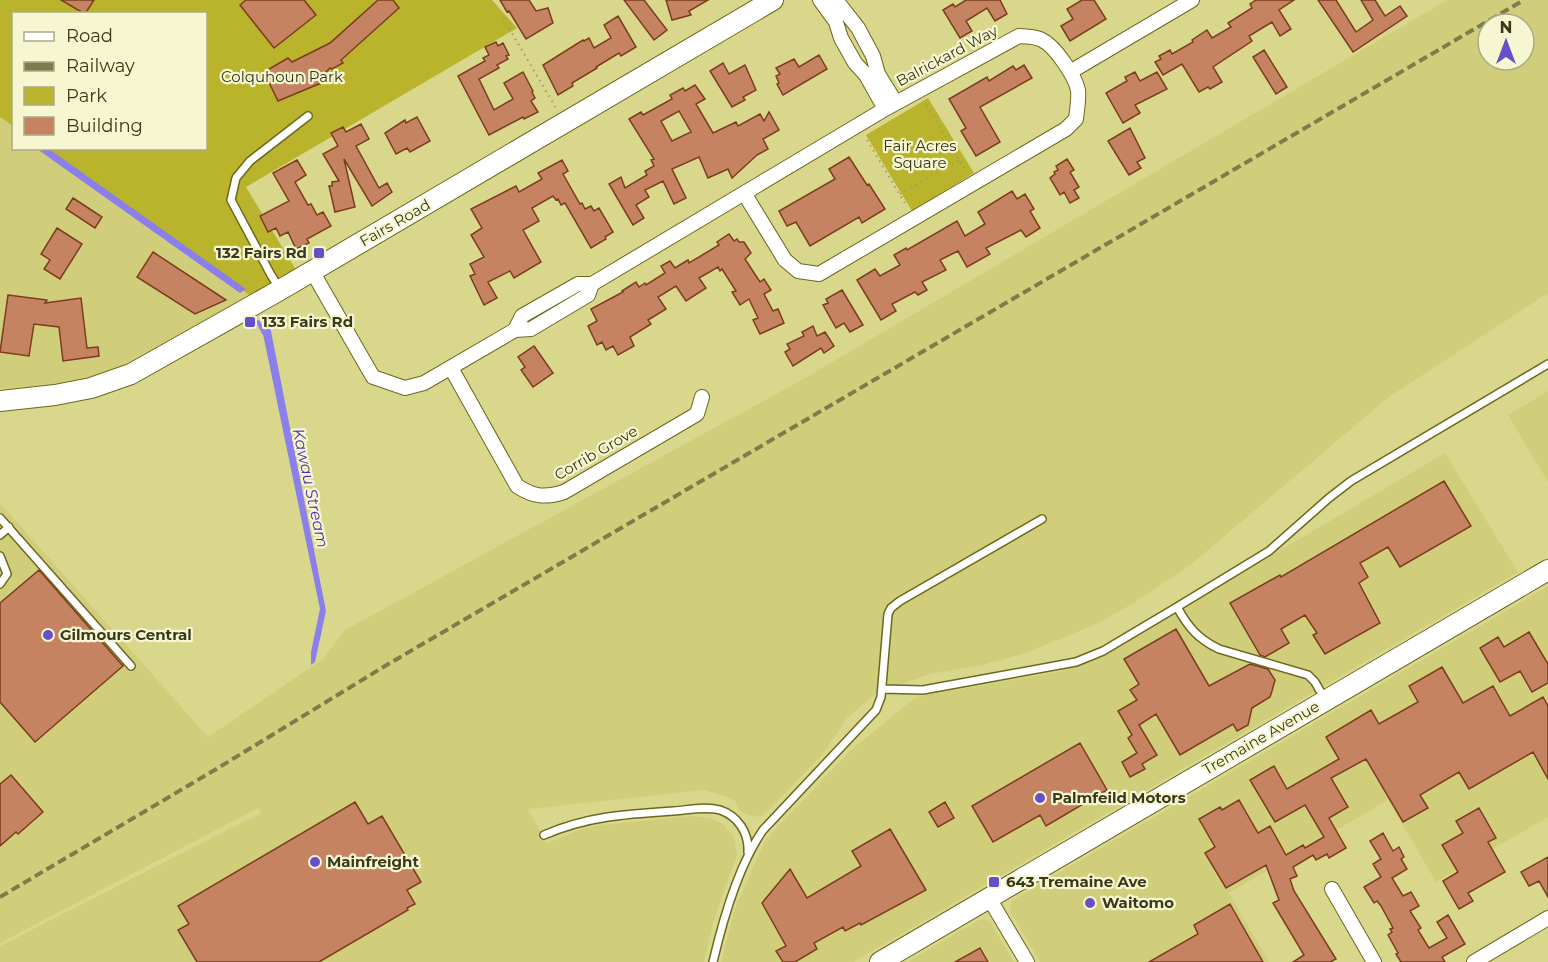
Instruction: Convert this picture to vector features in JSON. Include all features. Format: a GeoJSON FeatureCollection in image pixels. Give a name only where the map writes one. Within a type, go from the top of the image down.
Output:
{"type":"FeatureCollection","features":[{"type":"Feature","properties":{"kind":"street","name":"Fairs Road"},"geometry":{"type":"LineString","coordinates":[[0,401],[55,395],[91,388],[132,374],[280,290],[773,0]]}},
{"type":"Feature","properties":{"kind":"street"},"geometry":{"type":"LineString","coordinates":[[820,0],[836,22],[855,63],[890,106]]}},
{"type":"Feature","properties":{"kind":"street"},"geometry":{"type":"LineString","coordinates":[[836,0],[858,28],[873,56],[890,106]]}},
{"type":"Feature","properties":{"kind":"street"},"geometry":{"type":"LineString","coordinates":[[1070,72],[1192,0]]}},
{"type":"Feature","properties":{"kind":"street","name":"Balrickard Way"},"geometry":{"type":"LineString","coordinates":[[312,271],[373,377],[405,388],[424,383],[515,330],[531,329],[588,295],[592,284],[890,106],[1019,36],[1043,40],[1056,52],[1070,72],[1078,90],[1076,119],[1066,129],[819,274],[798,271],[785,260],[744,194]]}},
{"type":"Feature","properties":{"kind":"street","name":"Corrib Grove"},"geometry":{"type":"LineString","coordinates":[[452,368],[517,486],[531,495],[547,497],[564,492],[697,414],[702,397]]}},
{"type":"Feature","properties":{"kind":"street","name":"Tremaine Avenue"},"geometry":{"type":"LineString","coordinates":[[880,962],[1548,570]]}},
{"type":"Feature","properties":{"kind":"street"},"geometry":{"type":"LineString","coordinates":[[1332,889],[1374,962]]}},
{"type":"Feature","properties":{"kind":"street"},"geometry":{"type":"LineString","coordinates":[[989,898],[1027,962]]}},
{"type":"Feature","properties":{"kind":"street"},"geometry":{"type":"LineString","coordinates":[[1474,962],[1548,918]]}},
{"type":"Feature","properties":{"kind":"lane"},"geometry":{"type":"LineString","coordinates":[[280,290],[231,200],[236,178],[250,161],[308,116]]}},
{"type":"Feature","properties":{"kind":"lane"},"geometry":{"type":"LineString","coordinates":[[882,689],[923,690],[1076,662],[1103,651],[1269,550],[1351,481],[1548,364]]}},
{"type":"Feature","properties":{"kind":"lane"},"geometry":{"type":"LineString","coordinates":[[0,518],[131,666]]}},
{"type":"Feature","properties":{"kind":"lane"},"geometry":{"type":"LineString","coordinates":[[713,962],[723,924],[747,858],[763,830],[876,710],[882,689],[886,626],[891,608],[1042,519]]}},
{"type":"Feature","properties":{"kind":"lane"},"geometry":{"type":"LineString","coordinates":[[0,535],[9,527]]}},
{"type":"Feature","properties":{"kind":"lane"},"geometry":{"type":"LineString","coordinates":[[0,556],[7,574],[0,584]]}},
{"type":"Feature","properties":{"kind":"lane"},"geometry":{"type":"LineString","coordinates":[[1177,607],[1189,628],[1206,643],[1224,651],[1308,675],[1315,682],[1325,701]]}},
{"type":"Feature","properties":{"kind":"lane"},"geometry":{"type":"LineString","coordinates":[[544,835],[573,823],[612,815],[712,808],[735,818],[744,829],[748,842],[747,858]]}},
{"type":"Feature","properties":{"kind":"path"},"geometry":{"type":"LineString","coordinates":[[503,18],[565,123]]}},
{"type":"Feature","properties":{"kind":"path"},"geometry":{"type":"LineString","coordinates":[[927,105],[966,171]]}},
{"type":"Feature","properties":{"kind":"path"},"geometry":{"type":"LineString","coordinates":[[867,140],[906,205]]}},
{"type":"Feature","properties":{"kind":"path"},"geometry":{"type":"LineString","coordinates":[[900,194],[959,160]]}},
{"type":"Feature","properties":{"kind":"shaded area"},"geometry":{"type":"Polygon","coordinates":[[[1447,0],[1548,0],[1548,293],[1389,397],[1189,566],[1132,604],[1096,624],[1026,653],[982,665],[931,674],[878,692],[847,718],[822,755],[764,815],[758,817],[745,814],[729,797],[704,790],[528,809],[547,843],[582,829],[601,825],[690,816],[709,818],[723,824],[734,837],[737,855],[713,923],[704,962],[0,962],[0,946],[261,813],[258,808],[0,943],[0,503],[208,737],[323,659],[345,630],[800,381],[1447,0]]]}},
{"type":"Feature","properties":{"kind":"shaded area"},"geometry":{"type":"Polygon","coordinates":[[[0,116],[12,125],[12,150],[46,150],[252,297],[126,366],[70,382],[0,388],[0,116]]]}},
{"type":"Feature","properties":{"kind":"shaded area"},"geometry":{"type":"Polygon","coordinates":[[[38,150],[50,150],[246,289],[240,293],[38,150]]]}},
{"type":"Feature","properties":{"kind":"shaded area"},"geometry":{"type":"Polygon","coordinates":[[[270,326],[326,611],[315,662],[311,665],[311,652],[320,609],[262,329],[270,326]]]}},
{"type":"Feature","properties":{"kind":"shaded area"},"geometry":{"type":"Polygon","coordinates":[[[1548,391],[1548,482],[1508,415],[1548,391]]]}},
{"type":"Feature","properties":{"kind":"shaded area"},"geometry":{"type":"Polygon","coordinates":[[[1445,453],[1518,572],[854,962],[721,962],[735,908],[766,839],[851,750],[916,697],[1057,672],[1082,665],[1108,652],[1445,453]]]}},
{"type":"Feature","properties":{"kind":"shaded area"},"geometry":{"type":"Polygon","coordinates":[[[1548,586],[1548,817],[1436,882],[1388,800],[1229,893],[1269,962],[1040,962],[1010,911],[1011,901],[1548,586]]]}},
{"type":"Feature","properties":{"kind":"shaded area"},"geometry":{"type":"Polygon","coordinates":[[[985,919],[991,923],[1014,962],[907,962],[979,920],[985,919]]]}},
{"type":"Feature","properties":{"kind":"green space","name":"Colquhoun Park"},"geometry":{"type":"Polygon","coordinates":[[[0,0],[492,0],[517,28],[246,187],[296,270],[252,297],[46,150],[207,150],[207,12],[12,12],[12,125],[0,117],[0,0]]]}},
{"type":"Feature","properties":{"kind":"green space","name":"Fair Acres Square"},"geometry":{"type":"Polygon","coordinates":[[[928,98],[974,173],[912,211],[866,135],[928,98]]]}},
{"type":"Feature","properties":{"kind":"building"},"geometry":{"type":"Polygon","coordinates":[[[61,0],[94,0],[86,12],[82,12],[61,0]]]}},
{"type":"Feature","properties":{"kind":"building"},"geometry":{"type":"Polygon","coordinates":[[[246,0],[304,0],[316,15],[274,48],[240,5],[246,0]]]}},
{"type":"Feature","properties":{"kind":"building"},"geometry":{"type":"Polygon","coordinates":[[[378,0],[393,0],[399,8],[341,60],[343,63],[330,68],[319,79],[321,83],[278,101],[264,72],[288,58],[292,62],[330,43],[378,0]]]}},
{"type":"Feature","properties":{"kind":"building"},"geometry":{"type":"Polygon","coordinates":[[[500,0],[529,0],[536,11],[548,8],[553,23],[526,39],[500,0]]]}},
{"type":"Feature","properties":{"kind":"building"},"geometry":{"type":"Polygon","coordinates":[[[624,0],[644,0],[667,30],[654,40],[624,0]]]}},
{"type":"Feature","properties":{"kind":"building"},"geometry":{"type":"Polygon","coordinates":[[[666,0],[708,0],[689,11],[691,15],[672,20],[666,0]]]}},
{"type":"Feature","properties":{"kind":"building"},"geometry":{"type":"Polygon","coordinates":[[[966,0],[1000,0],[1007,14],[995,21],[987,8],[966,21],[972,31],[960,38],[943,10],[953,4],[955,7],[966,0]]]}},
{"type":"Feature","properties":{"kind":"building"},"geometry":{"type":"Polygon","coordinates":[[[1082,0],[1094,0],[1106,19],[1070,41],[1061,26],[1073,19],[1067,9],[1082,0]]]}},
{"type":"Feature","properties":{"kind":"building"},"geometry":{"type":"Polygon","coordinates":[[[1256,0],[1294,0],[1279,10],[1291,29],[1280,36],[1272,22],[1249,36],[1252,41],[1213,67],[1222,82],[1210,89],[1208,87],[1199,92],[1182,64],[1163,75],[1155,62],[1161,59],[1159,56],[1170,50],[1172,54],[1193,42],[1192,40],[1207,30],[1212,38],[1231,27],[1228,23],[1252,8],[1250,4],[1256,0]]]}},
{"type":"Feature","properties":{"kind":"building"},"geometry":{"type":"Polygon","coordinates":[[[1318,0],[1336,0],[1356,32],[1373,20],[1361,0],[1375,0],[1385,16],[1400,6],[1407,16],[1353,52],[1318,0]]]}},
{"type":"Feature","properties":{"kind":"building"},"geometry":{"type":"Polygon","coordinates":[[[618,16],[636,47],[621,56],[619,53],[596,67],[558,95],[543,65],[583,40],[589,38],[594,48],[611,38],[604,25],[618,16]]]}},
{"type":"Feature","properties":{"kind":"building"},"geometry":{"type":"Polygon","coordinates":[[[496,42],[498,46],[503,43],[509,55],[506,56],[508,59],[497,65],[499,68],[479,79],[494,110],[513,99],[504,83],[523,72],[535,98],[531,101],[538,112],[524,119],[523,117],[489,135],[458,76],[485,61],[483,58],[489,55],[485,47],[496,42]]]}},
{"type":"Feature","properties":{"kind":"building"},"geometry":{"type":"Polygon","coordinates":[[[1264,50],[1287,87],[1276,94],[1253,57],[1264,50]]]}},
{"type":"Feature","properties":{"kind":"building"},"geometry":{"type":"Polygon","coordinates":[[[819,55],[827,69],[783,95],[777,84],[779,83],[776,76],[780,74],[776,68],[794,59],[799,67],[819,55]]]}},
{"type":"Feature","properties":{"kind":"building"},"geometry":{"type":"Polygon","coordinates":[[[723,63],[729,74],[745,65],[756,90],[743,97],[745,100],[732,107],[710,71],[723,63]]]}},
{"type":"Feature","properties":{"kind":"building"},"geometry":{"type":"Polygon","coordinates":[[[1024,65],[1032,78],[980,107],[1000,142],[976,156],[961,131],[966,128],[949,99],[987,77],[989,81],[1013,66],[1016,70],[1024,65]]]}},
{"type":"Feature","properties":{"kind":"building"},"geometry":{"type":"Polygon","coordinates":[[[1135,72],[1140,81],[1157,72],[1167,89],[1135,105],[1140,113],[1123,123],[1106,93],[1127,81],[1125,77],[1135,72]]]}},
{"type":"Feature","properties":{"kind":"building"},"geometry":{"type":"Polygon","coordinates":[[[695,85],[705,99],[696,104],[713,133],[736,122],[738,126],[760,114],[764,121],[769,112],[779,130],[763,139],[768,149],[757,155],[732,178],[728,169],[708,178],[699,157],[672,169],[686,198],[674,204],[663,181],[645,190],[649,197],[636,205],[644,218],[633,225],[609,184],[621,177],[625,188],[647,175],[645,171],[654,166],[651,160],[654,159],[629,119],[641,112],[643,115],[672,99],[670,95],[683,88],[685,91],[695,85]],[[679,111],[661,121],[672,141],[691,132],[679,111]]]}},
{"type":"Feature","properties":{"kind":"building"},"geometry":{"type":"Polygon","coordinates":[[[417,117],[430,141],[410,152],[407,148],[396,154],[385,133],[405,120],[406,123],[417,117]]]}},
{"type":"Feature","properties":{"kind":"building"},"geometry":{"type":"Polygon","coordinates":[[[361,124],[369,139],[356,146],[379,188],[387,183],[392,192],[372,206],[344,159],[355,207],[335,212],[329,186],[332,186],[332,182],[339,181],[323,154],[338,146],[331,133],[343,127],[346,132],[361,124]]]}},
{"type":"Feature","properties":{"kind":"building"},"geometry":{"type":"Polygon","coordinates":[[[1130,128],[1145,158],[1137,162],[1141,168],[1129,175],[1108,141],[1130,128]]]}},
{"type":"Feature","properties":{"kind":"building"},"geometry":{"type":"Polygon","coordinates":[[[849,157],[885,209],[862,223],[859,217],[810,246],[796,222],[787,226],[779,211],[835,179],[829,169],[849,157]]]}},
{"type":"Feature","properties":{"kind":"building"},"geometry":{"type":"Polygon","coordinates":[[[1067,159],[1074,170],[1070,172],[1079,187],[1074,190],[1079,198],[1070,203],[1064,192],[1060,195],[1050,178],[1058,170],[1056,166],[1067,159]]]}},
{"type":"Feature","properties":{"kind":"building"},"geometry":{"type":"Polygon","coordinates":[[[297,160],[306,175],[295,182],[308,205],[311,204],[317,215],[323,212],[331,226],[307,239],[309,243],[296,249],[288,232],[280,236],[276,228],[268,232],[260,216],[289,201],[273,173],[297,160]]]}},
{"type":"Feature","properties":{"kind":"building"},"geometry":{"type":"Polygon","coordinates":[[[562,160],[568,171],[563,174],[580,204],[582,203],[585,209],[591,206],[594,211],[599,208],[613,232],[591,248],[565,203],[561,205],[553,196],[532,208],[539,221],[523,230],[541,262],[514,278],[510,271],[488,282],[497,298],[484,305],[470,276],[475,274],[470,264],[484,257],[471,235],[482,228],[471,209],[516,186],[519,192],[542,179],[538,173],[562,160]]]}},
{"type":"Feature","properties":{"kind":"building"},"geometry":{"type":"Polygon","coordinates":[[[1012,191],[1017,199],[1025,194],[1034,209],[1030,211],[1040,228],[1026,237],[1021,230],[986,248],[990,254],[967,267],[958,251],[940,260],[946,270],[922,282],[927,290],[918,295],[915,292],[892,304],[896,311],[881,320],[857,280],[875,269],[880,276],[900,265],[894,255],[957,221],[965,236],[985,224],[978,212],[1012,191]]]}},
{"type":"Feature","properties":{"kind":"building"},"geometry":{"type":"Polygon","coordinates":[[[73,198],[102,217],[95,228],[66,209],[73,198]]]}},
{"type":"Feature","properties":{"kind":"building"},"geometry":{"type":"Polygon","coordinates":[[[57,228],[82,244],[60,279],[44,269],[50,260],[41,254],[57,228]]]}},
{"type":"Feature","properties":{"kind":"building"},"geometry":{"type":"Polygon","coordinates":[[[729,234],[734,241],[737,239],[739,242],[744,242],[751,253],[745,259],[760,282],[764,279],[771,290],[764,294],[773,311],[778,309],[784,323],[760,334],[753,320],[758,318],[749,299],[740,305],[732,292],[736,291],[722,269],[720,271],[718,267],[699,278],[706,288],[686,301],[676,286],[658,297],[666,309],[648,320],[651,324],[630,337],[634,346],[618,355],[613,346],[606,350],[602,342],[597,345],[588,326],[597,321],[591,309],[623,292],[636,282],[639,287],[645,283],[646,285],[665,273],[661,266],[670,261],[675,268],[688,260],[689,263],[719,245],[717,242],[729,234]]]}},
{"type":"Feature","properties":{"kind":"building"},"geometry":{"type":"Polygon","coordinates":[[[153,252],[226,300],[195,314],[137,277],[153,252]]]}},
{"type":"Feature","properties":{"kind":"building"},"geometry":{"type":"Polygon","coordinates":[[[842,290],[863,325],[850,332],[844,323],[836,328],[823,305],[828,303],[826,299],[842,290]]]}},
{"type":"Feature","properties":{"kind":"building"},"geometry":{"type":"Polygon","coordinates":[[[8,295],[47,300],[45,303],[81,298],[87,348],[98,347],[99,356],[63,361],[59,327],[34,324],[29,356],[0,352],[8,295]]]}},
{"type":"Feature","properties":{"kind":"building"},"geometry":{"type":"Polygon","coordinates":[[[813,326],[817,336],[825,332],[834,346],[824,353],[821,348],[793,366],[785,352],[790,349],[787,344],[804,336],[802,332],[813,326]]]}},
{"type":"Feature","properties":{"kind":"building"},"geometry":{"type":"Polygon","coordinates":[[[534,346],[553,373],[533,387],[521,370],[525,367],[518,357],[534,346]]]}},
{"type":"Feature","properties":{"kind":"building"},"geometry":{"type":"Polygon","coordinates":[[[1444,481],[1471,526],[1400,567],[1388,547],[1360,563],[1368,577],[1359,583],[1380,623],[1325,654],[1313,635],[1317,633],[1305,615],[1281,629],[1289,643],[1265,657],[1260,655],[1230,603],[1280,575],[1281,577],[1444,481]]]}},
{"type":"Feature","properties":{"kind":"building","name":"Gilmours Central"},"geometry":{"type":"Polygon","coordinates":[[[39,570],[123,666],[35,742],[0,702],[0,603],[39,570]]]}},
{"type":"Feature","properties":{"kind":"building"},"geometry":{"type":"Polygon","coordinates":[[[1176,629],[1209,686],[1250,664],[1268,669],[1275,680],[1272,691],[1270,697],[1252,708],[1248,725],[1237,731],[1233,724],[1180,755],[1156,714],[1139,725],[1157,755],[1142,764],[1145,769],[1130,777],[1122,762],[1137,753],[1128,738],[1132,735],[1118,711],[1137,700],[1130,690],[1139,684],[1124,659],[1176,629]]]}},
{"type":"Feature","properties":{"kind":"building"},"geometry":{"type":"Polygon","coordinates":[[[1529,632],[1548,664],[1548,683],[1532,692],[1520,671],[1500,682],[1480,648],[1498,637],[1504,647],[1529,632]]]}},
{"type":"Feature","properties":{"kind":"building"},"geometry":{"type":"Polygon","coordinates":[[[1442,667],[1463,703],[1493,686],[1510,716],[1543,697],[1548,706],[1548,779],[1533,752],[1469,789],[1459,772],[1420,795],[1428,808],[1403,822],[1366,759],[1331,778],[1348,807],[1329,818],[1346,848],[1329,858],[1327,854],[1316,860],[1313,855],[1293,867],[1297,876],[1290,879],[1294,891],[1336,959],[1330,962],[1293,962],[1304,955],[1273,903],[1279,900],[1266,865],[1226,888],[1205,853],[1215,847],[1199,819],[1220,807],[1222,810],[1239,800],[1258,833],[1270,826],[1286,855],[1303,845],[1305,848],[1324,837],[1305,805],[1275,822],[1250,780],[1274,766],[1287,789],[1339,759],[1326,737],[1371,710],[1379,724],[1418,702],[1409,686],[1442,667]]]}},
{"type":"Feature","properties":{"kind":"building","name":"Palmfeild Motors"},"geometry":{"type":"Polygon","coordinates":[[[1080,743],[1107,790],[1046,826],[1040,815],[993,842],[972,806],[1080,743]]]}},
{"type":"Feature","properties":{"kind":"building"},"geometry":{"type":"Polygon","coordinates":[[[11,775],[43,812],[0,846],[0,784],[11,775]]]}},
{"type":"Feature","properties":{"kind":"building","name":"Mainfreight"},"geometry":{"type":"Polygon","coordinates":[[[355,802],[368,824],[382,816],[421,882],[407,890],[415,904],[319,962],[197,962],[178,930],[189,924],[178,906],[355,802]]]}},
{"type":"Feature","properties":{"kind":"building"},"geometry":{"type":"Polygon","coordinates":[[[945,802],[954,818],[938,827],[929,812],[945,802]]]}},
{"type":"Feature","properties":{"kind":"building"},"geometry":{"type":"Polygon","coordinates":[[[1479,808],[1496,838],[1488,842],[1505,872],[1468,893],[1473,901],[1459,909],[1443,881],[1458,872],[1442,845],[1463,833],[1456,821],[1479,808]]]}},
{"type":"Feature","properties":{"kind":"building"},"geometry":{"type":"Polygon","coordinates":[[[890,829],[926,890],[861,925],[860,923],[845,931],[843,927],[814,943],[817,949],[795,962],[783,962],[776,951],[786,946],[762,903],[790,869],[807,898],[861,866],[852,851],[890,829]]]}},
{"type":"Feature","properties":{"kind":"building"},"geometry":{"type":"Polygon","coordinates":[[[1383,833],[1393,851],[1399,847],[1404,857],[1401,859],[1407,869],[1392,878],[1403,896],[1411,892],[1419,906],[1410,911],[1421,928],[1418,930],[1429,948],[1447,938],[1437,922],[1448,915],[1465,944],[1442,957],[1445,962],[1401,962],[1396,954],[1398,953],[1388,935],[1392,932],[1390,929],[1393,928],[1381,906],[1377,901],[1374,903],[1364,887],[1381,877],[1373,864],[1381,859],[1370,841],[1383,833]]]}},
{"type":"Feature","properties":{"kind":"building"},"geometry":{"type":"Polygon","coordinates":[[[1548,857],[1548,897],[1539,881],[1529,886],[1521,872],[1548,857]]]}},
{"type":"Feature","properties":{"kind":"building"},"geometry":{"type":"Polygon","coordinates":[[[1230,904],[1263,962],[1149,962],[1198,934],[1194,925],[1230,904]]]}},
{"type":"Feature","properties":{"kind":"building"},"geometry":{"type":"Polygon","coordinates":[[[980,948],[988,962],[955,962],[980,948]]]}},
{"type":"Feature","properties":{"kind":"waterway","name":"Kawau Stream"},"geometry":{"type":"LineString","coordinates":[[258,322],[264,333]]}},
{"type":"Feature","properties":{"kind":"railway"},"geometry":{"type":"LineString","coordinates":[[0,897],[385,666],[1524,0]]}},
{"type":"Feature","properties":{"kind":"place","name":"132 Fairs Rd"},"geometry":{"type":"Point","coordinates":[319,253]}},
{"type":"Feature","properties":{"kind":"place","name":"133 Fairs Rd"},"geometry":{"type":"Point","coordinates":[250,322]}},
{"type":"Feature","properties":{"kind":"place","name":"Gilmours Central"},"geometry":{"type":"Point","coordinates":[48,635]}},
{"type":"Feature","properties":{"kind":"place","name":"Palmfeild Motors"},"geometry":{"type":"Point","coordinates":[1040,798]}},
{"type":"Feature","properties":{"kind":"place","name":"Mainfreight"},"geometry":{"type":"Point","coordinates":[315,862]}},
{"type":"Feature","properties":{"kind":"place","name":"643 Tremaine Ave"},"geometry":{"type":"Point","coordinates":[994,882]}},
{"type":"Feature","properties":{"kind":"place","name":"Waitomo"},"geometry":{"type":"Point","coordinates":[1090,903]}}]}
